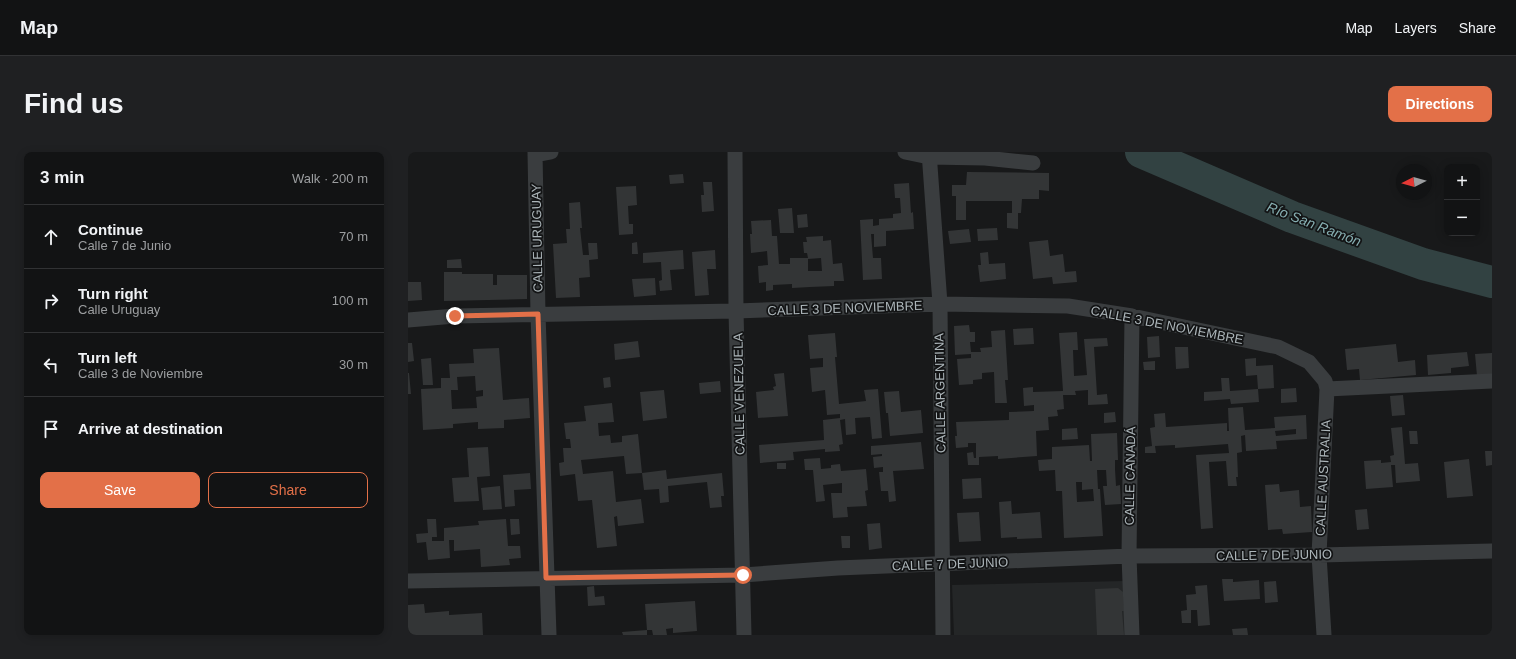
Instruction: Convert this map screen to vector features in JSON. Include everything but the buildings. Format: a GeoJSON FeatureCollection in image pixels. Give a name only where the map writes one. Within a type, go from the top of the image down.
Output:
{"type":"FeatureCollection","features":[{"type":"Feature","properties":{"kind":"street"},"geometry":{"type":"LineString","coordinates":[[535,154],[551,152]]}},
{"type":"Feature","properties":{"kind":"street","name":"CALLE VENEZUELA"},"geometry":{"type":"LineString","coordinates":[[735,152],[736,311],[744,635]]}},
{"type":"Feature","properties":{"kind":"street"},"geometry":{"type":"LineString","coordinates":[[905,152],[1033,163]]}},
{"type":"Feature","properties":{"kind":"street","name":"CALLE URUGUAY"},"geometry":{"type":"LineString","coordinates":[[535,154],[538,314],[549,635]]}},
{"type":"Feature","properties":{"kind":"street","name":"CALLE ARGENTINA"},"geometry":{"type":"LineString","coordinates":[[929,154],[940,304],[943,635]]}},
{"type":"Feature","properties":{"kind":"street","name":"CALLE 3 DE NOVIEMBRE"},"geometry":{"type":"LineString","coordinates":[[408,320],[455,316],[736,311],[940,304],[1068,306],[1132,316],[1278,347],[1309,362],[1325,380],[1327,389]]}},
{"type":"Feature","properties":{"kind":"street","name":"CALLE CANADÁ"},"geometry":{"type":"LineString","coordinates":[[1132,316],[1129,556],[1132,635]]}},
{"type":"Feature","properties":{"kind":"street"},"geometry":{"type":"LineString","coordinates":[[1327,389],[1492,381]]}},
{"type":"Feature","properties":{"kind":"street","name":"CALLE AUSTRALIA"},"geometry":{"type":"LineString","coordinates":[[1324,635],[1319,555],[1327,389]]}},
{"type":"Feature","properties":{"kind":"street","name":"CALLE 7 DE JUNIO"},"geometry":{"type":"LineString","coordinates":[[408,581],[743,575],[838,568],[1129,556],[1319,555],[1492,551]]}},
{"type":"Feature","properties":{"kind":"shaded area"},"geometry":{"type":"Polygon","coordinates":[[[1124,581],[1126,635],[954,635],[952,585],[1124,581]]]}},
{"type":"Feature","properties":{"kind":"waterway","name":"Río San Ramón"},"geometry":{"type":"LineString","coordinates":[[1141,152],[1292,217],[1423,264],[1492,282]]}},
{"type":"Feature","properties":{"kind":"route"},"geometry":{"type":"LineString","coordinates":[[455,316],[538,314],[546,578],[743,575]]}}]}
